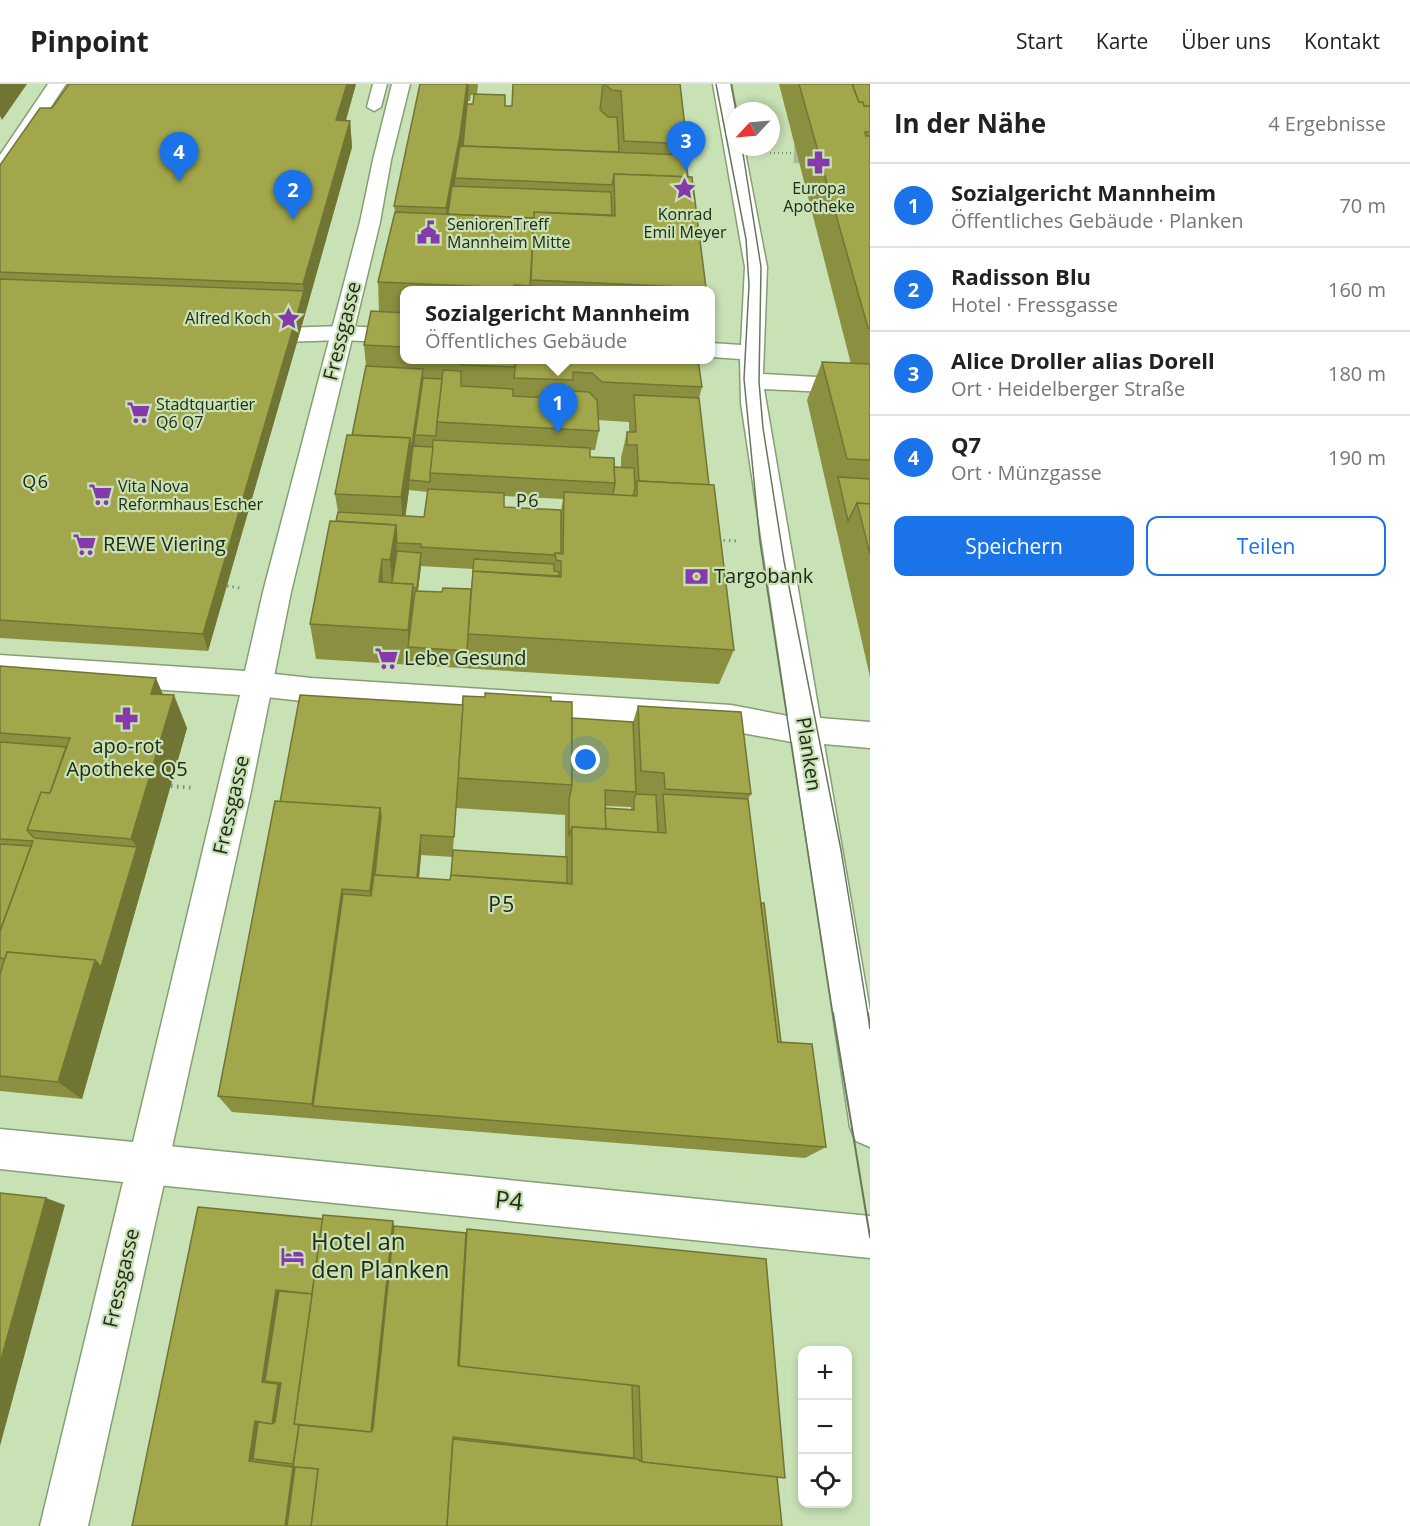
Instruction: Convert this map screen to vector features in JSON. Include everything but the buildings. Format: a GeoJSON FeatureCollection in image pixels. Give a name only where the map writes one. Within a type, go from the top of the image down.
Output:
{"type":"FeatureCollection","features":[{"type":"Feature","properties":{"kind":"street"},"geometry":{"type":"LineString","coordinates":[[0,169],[57,84]]}},
{"type":"Feature","properties":{"kind":"street","name":"Fressgasse"},"geometry":{"type":"LineString","coordinates":[[63,1526],[148,1164],[276,592],[370,222],[382,160],[401,84]]}},
{"type":"Feature","properties":{"kind":"street","name":"Planken"},"geometry":{"type":"LineString","coordinates":[[722,84],[726,103]]}},
{"type":"Feature","properties":{"kind":"street","name":"Planken"},"geometry":{"type":"LineString","coordinates":[[737,156],[756,267],[752,367],[774,542],[870,1127]]}},
{"type":"Feature","properties":{"kind":"street"},"geometry":{"type":"LineString","coordinates":[[229,337],[341,333],[400,336]]}},
{"type":"Feature","properties":{"kind":"street"},"geometry":{"type":"LineString","coordinates":[[715,352],[752,367],[870,387]]}},
{"type":"Feature","properties":{"kind":"street"},"geometry":{"type":"LineString","coordinates":[[0,667],[731,718],[805,730],[870,735]]}},
{"type":"Feature","properties":{"kind":"street","name":"P4"},"geometry":{"type":"LineString","coordinates":[[0,1149],[870,1237]]}},
{"type":"Feature","properties":{"kind":"lane"},"geometry":{"type":"LineString","coordinates":[[374,107],[380,84]]}},
{"type":"Feature","properties":{"kind":"tunnel"},"geometry":{"type":"LineString","coordinates":[[794,153],[870,156]]}},
{"type":"Feature","properties":{"kind":"tram line"},"geometry":{"type":"LineString","coordinates":[[716,84],[746,239],[749,285],[744,379],[760,542],[833,1015]]}},
{"type":"Feature","properties":{"kind":"tram line"},"geometry":{"type":"LineString","coordinates":[[731,84],[734,102]]}},
{"type":"Feature","properties":{"kind":"tram line"},"geometry":{"type":"LineString","coordinates":[[743,156],[761,267],[759,382],[763,428],[784,561],[841,850],[868,1015]]}},
{"type":"Feature","properties":{"kind":"tram line"},"geometry":{"type":"LineString","coordinates":[[833,1013],[870,1237]]}},
{"type":"Feature","properties":{"kind":"tram line"},"geometry":{"type":"LineString","coordinates":[[868,1013],[870,1028]]}},
{"type":"Feature","properties":{"kind":"place","name":"Europa Apotheke"},"geometry":{"type":"Point","coordinates":[819,163]}},
{"type":"Feature","properties":{"kind":"place","name":"Alice Droller alias Dorell"},"geometry":{"type":"Point","coordinates":[686,171]}},
{"type":"Feature","properties":{"kind":"place","name":"Q7"},"geometry":{"type":"Point","coordinates":[179,182]}},
{"type":"Feature","properties":{"kind":"place","name":"Konrad Emil Meyer"},"geometry":{"type":"Point","coordinates":[685,189]}},
{"type":"Feature","properties":{"kind":"place","name":"Radisson Blu"},"geometry":{"type":"Point","coordinates":[293,220]}},
{"type":"Feature","properties":{"kind":"place","name":"SeniorenTreff Mannheim Mitte"},"geometry":{"type":"Point","coordinates":[429,233]}},
{"type":"Feature","properties":{"kind":"place","name":"Alfred Koch"},"geometry":{"type":"Point","coordinates":[289,318]}},
{"type":"Feature","properties":{"kind":"place","name":"Stadtquartier Q6 Q7"},"geometry":{"type":"Point","coordinates":[138,413]}},
{"type":"Feature","properties":{"kind":"place","name":"Sozialgericht Mannheim"},"geometry":{"type":"Point","coordinates":[558,433]}},
{"type":"Feature","properties":{"kind":"place","name":"Vita Nova Reformhaus Escher"},"geometry":{"type":"Point","coordinates":[100,495]}},
{"type":"Feature","properties":{"kind":"place","name":"REWE Viering"},"geometry":{"type":"Point","coordinates":[85,544]}},
{"type":"Feature","properties":{"kind":"place","name":"Targobank"},"geometry":{"type":"Point","coordinates":[696,576]}},
{"type":"Feature","properties":{"kind":"place","name":"Lebe Gesund"},"geometry":{"type":"Point","coordinates":[386,658]}},
{"type":"Feature","properties":{"kind":"place","name":"apo-rot Apotheke Q5"},"geometry":{"type":"Point","coordinates":[127,719]}},
{"type":"Feature","properties":{"kind":"place","name":"Hotel an den Planken"},"geometry":{"type":"Point","coordinates":[293,1256]}},
{"type":"Feature","properties":{"kind":"district","name":"Q6"},"geometry":{"type":"Point","coordinates":[36,482]}},
{"type":"Feature","properties":{"kind":"district","name":"P6"},"geometry":{"type":"Point","coordinates":[528,501]}},
{"type":"Feature","properties":{"kind":"district","name":"P5"},"geometry":{"type":"Point","coordinates":[502,905]}}]}
